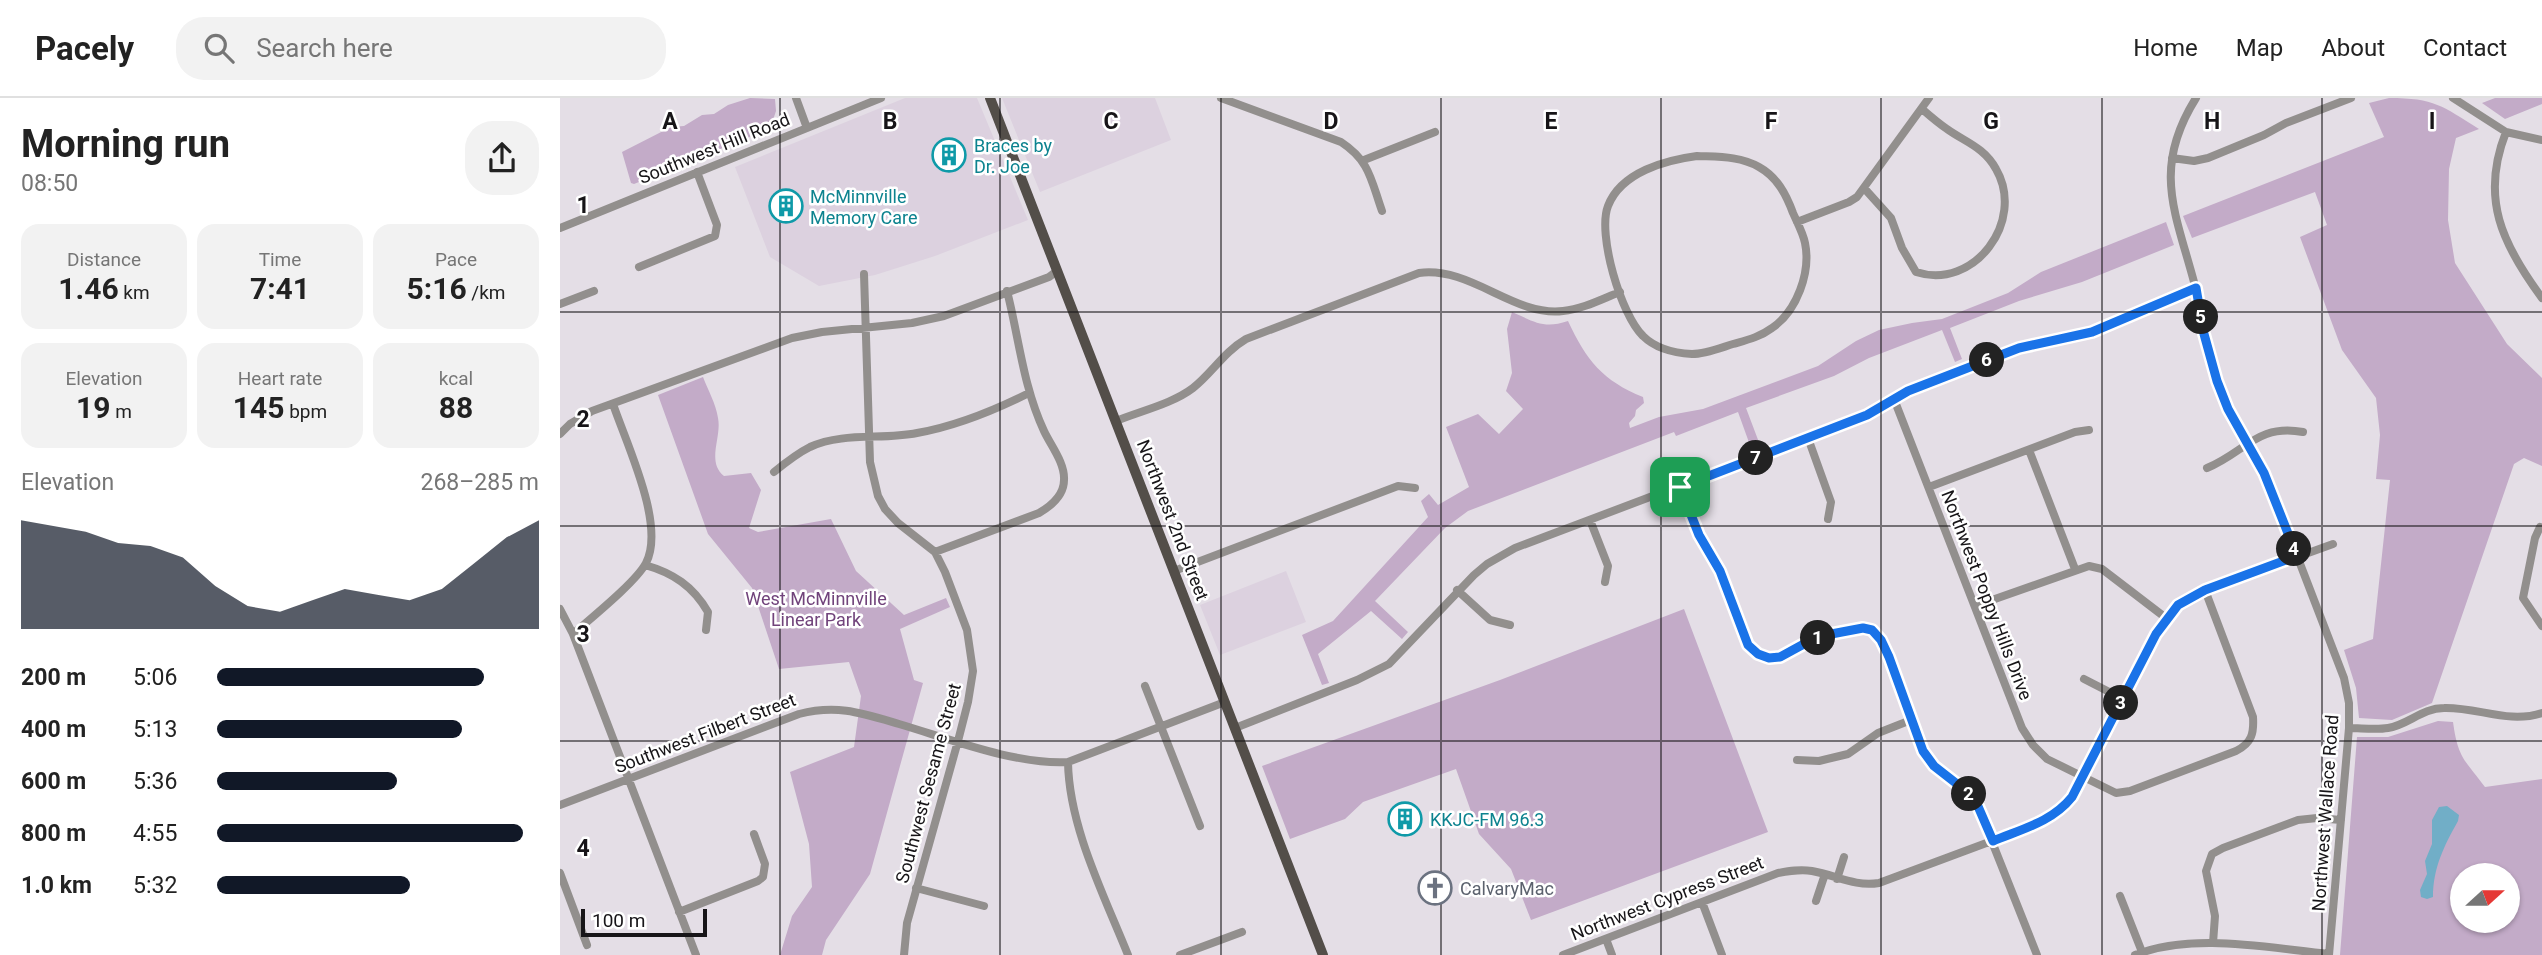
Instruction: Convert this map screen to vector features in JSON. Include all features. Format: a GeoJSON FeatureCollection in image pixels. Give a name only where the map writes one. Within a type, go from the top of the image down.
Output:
{"type":"FeatureCollection","features":[{"type":"Feature","properties":{"kind":"main road","name":"Northwest 2nd Street"},"geometry":{"type":"LineString","coordinates":[[990,98],[1323,955]]}},
{"type":"Feature","properties":{"kind":"street"},"geometry":{"type":"LineString","coordinates":[[796,98],[807,128]]}},
{"type":"Feature","properties":{"kind":"street","name":"Southwest Hill Road"},"geometry":{"type":"LineString","coordinates":[[560,228],[881,98]]}},
{"type":"Feature","properties":{"kind":"street"},"geometry":{"type":"LineString","coordinates":[[1221,98],[1341,142],[1355,150],[1364,160],[1382,211]]}},
{"type":"Feature","properties":{"kind":"street"},"geometry":{"type":"LineString","coordinates":[[1797,222],[1849,202],[1864,188],[1929,98]]}},
{"type":"Feature","properties":{"kind":"street","name":"Northwest Wallace Road"},"geometry":{"type":"LineString","coordinates":[[2196,98],[2179,131],[2172,158],[2171,193],[2175,220],[2196,288],[2204,334],[2217,381],[2264,473],[2344,678],[2349,703],[2329,954]]}},
{"type":"Feature","properties":{"kind":"street"},"geometry":{"type":"LineString","coordinates":[[2172,158],[2194,161],[2208,158],[2351,98]]}},
{"type":"Feature","properties":{"kind":"street"},"geometry":{"type":"LineString","coordinates":[[2454,98],[2506,132],[2542,140]]}},
{"type":"Feature","properties":{"kind":"street"},"geometry":{"type":"LineString","coordinates":[[1864,188],[1891,218],[1905,256],[1916,272],[1928,275],[1952,273],[1976,261],[1993,242],[2000,230],[2005,206],[2001,177],[1986,155],[1972,142],[1947,130],[1922,109]]}},
{"type":"Feature","properties":{"kind":"street"},"geometry":{"type":"LineString","coordinates":[[1364,160],[1435,132]]}},
{"type":"Feature","properties":{"kind":"street"},"geometry":{"type":"LineString","coordinates":[[2506,132],[2496,167],[2495,206],[2507,246],[2539,287],[2542,298]]}},
{"type":"Feature","properties":{"kind":"street"},"geometry":{"type":"LineString","coordinates":[[1697,156],[1745,160],[1761,167],[1786,194],[1805,242],[1806,258],[1800,290],[1788,313],[1774,327],[1757,337],[1696,354],[1677,353],[1658,347],[1643,336],[1620,292],[1605,233],[1608,206],[1623,186],[1638,174],[1670,159],[1697,156]]}},
{"type":"Feature","properties":{"kind":"street"},"geometry":{"type":"LineString","coordinates":[[639,267],[715,236],[717,225],[697,172]]}},
{"type":"Feature","properties":{"kind":"street"},"geometry":{"type":"LineString","coordinates":[[560,434],[580,417],[780,341],[822,332],[912,323],[944,316],[1049,277],[1057,271]]}},
{"type":"Feature","properties":{"kind":"street"},"geometry":{"type":"LineString","coordinates":[[1116,421],[1185,394],[1207,376],[1228,352],[1246,339],[1419,272],[1462,278],[1531,307],[1548,311],[1577,308],[1620,292]]}},
{"type":"Feature","properties":{"kind":"street","name":"Southwest Sesame Street"},"geometry":{"type":"LineString","coordinates":[[864,274],[870,463],[878,496],[898,523],[934,552],[956,598],[967,630],[971,653],[971,687],[907,923],[904,955]]}},
{"type":"Feature","properties":{"kind":"street"},"geometry":{"type":"LineString","coordinates":[[1235,727],[1357,680],[1389,664],[1457,590],[1502,554],[1867,415],[1908,391],[2019,348],[2092,332],[2196,288]]}},
{"type":"Feature","properties":{"kind":"street"},"geometry":{"type":"LineString","coordinates":[[560,304],[594,291]]}},
{"type":"Feature","properties":{"kind":"street"},"geometry":{"type":"LineString","coordinates":[[934,552],[1039,513],[1050,506],[1062,489],[1063,470],[1029,393],[1007,291]]}},
{"type":"Feature","properties":{"kind":"street"},"geometry":{"type":"LineString","coordinates":[[774,472],[811,447],[830,440],[913,434],[943,428],[1029,393]]}},
{"type":"Feature","properties":{"kind":"street","name":"Northwest Poppy Hills Drive"},"geometry":{"type":"LineString","coordinates":[[1894,399],[2022,728],[2033,746],[2047,759],[2116,793],[2130,791],[2236,751],[2249,742],[2254,731],[2253,717],[2205,590]]}},
{"type":"Feature","properties":{"kind":"street"},"geometry":{"type":"LineString","coordinates":[[573,634],[646,565],[652,549],[652,518],[612,404]]}},
{"type":"Feature","properties":{"kind":"street"},"geometry":{"type":"LineString","coordinates":[[2207,468],[2277,429],[2303,432]]}},
{"type":"Feature","properties":{"kind":"street"},"geometry":{"type":"LineString","coordinates":[[1929,487],[2075,432],[2089,430]]}},
{"type":"Feature","properties":{"kind":"street"},"geometry":{"type":"LineString","coordinates":[[1808,438],[1832,502],[1828,519]]}},
{"type":"Feature","properties":{"kind":"street"},"geometry":{"type":"LineString","coordinates":[[2029,450],[2075,569]]}},
{"type":"Feature","properties":{"kind":"street"},"geometry":{"type":"LineString","coordinates":[[1174,571],[1398,486],[1415,488]]}},
{"type":"Feature","properties":{"kind":"street"},"geometry":{"type":"LineString","coordinates":[[1680,487],[1699,535],[1720,571],[1748,645],[1758,654],[1769,658],[1780,657],[1826,635],[1863,628],[1872,630],[1881,640],[1923,751],[1934,766],[1966,791],[1977,804],[2036,955]]}},
{"type":"Feature","properties":{"kind":"street"},"geometry":{"type":"LineString","coordinates":[[1590,520],[1608,566],[1605,582]]}},
{"type":"Feature","properties":{"kind":"street"},"geometry":{"type":"LineString","coordinates":[[2540,527],[2535,538],[2524,598],[2541,623]]}},
{"type":"Feature","properties":{"kind":"street"},"geometry":{"type":"LineString","coordinates":[[2297,556],[2333,544]]}},
{"type":"Feature","properties":{"kind":"street","name":"Northwest Cypress Street"},"geometry":{"type":"LineString","coordinates":[[1563,955],[1778,873],[1796,870],[1825,874],[1865,885],[1880,883],[2048,820],[2063,808],[2082,777],[2166,618],[2188,597],[2297,556]]}},
{"type":"Feature","properties":{"kind":"street"},"geometry":{"type":"LineString","coordinates":[[646,565],[663,570],[689,586],[708,612],[706,631]]}},
{"type":"Feature","properties":{"kind":"street"},"geometry":{"type":"LineString","coordinates":[[1975,606],[2089,566],[2102,569],[2166,618]]}},
{"type":"Feature","properties":{"kind":"street"},"geometry":{"type":"LineString","coordinates":[[1457,590],[1490,620],[1510,625]]}},
{"type":"Feature","properties":{"kind":"street"},"geometry":{"type":"LineString","coordinates":[[560,609],[573,634],[696,955]]}},
{"type":"Feature","properties":{"kind":"street"},"geometry":{"type":"LineString","coordinates":[[2084,679],[2123,699]]}},
{"type":"Feature","properties":{"kind":"street"},"geometry":{"type":"LineString","coordinates":[[1145,686],[1200,826]]}},
{"type":"Feature","properties":{"kind":"street","name":"Southwest Filbert Street"},"geometry":{"type":"LineString","coordinates":[[560,805],[816,709],[852,710],[1031,761],[1068,762],[1225,702]]}},
{"type":"Feature","properties":{"kind":"street"},"geometry":{"type":"LineString","coordinates":[[2349,728],[2388,728],[2418,714],[2441,708],[2520,719],[2542,713]]}},
{"type":"Feature","properties":{"kind":"street"},"geometry":{"type":"LineString","coordinates":[[1797,761],[1819,761],[1847,754],[1878,733],[1911,720]]}},
{"type":"Feature","properties":{"kind":"street"},"geometry":{"type":"LineString","coordinates":[[1068,762],[1072,804],[1080,831],[1128,955]]}},
{"type":"Feature","properties":{"kind":"street"},"geometry":{"type":"LineString","coordinates":[[2213,943],[2215,916],[2206,871],[2212,854],[2298,820],[2317,817],[2341,820]]}},
{"type":"Feature","properties":{"kind":"street"},"geometry":{"type":"LineString","coordinates":[[679,912],[764,877],[765,864],[754,834]]}},
{"type":"Feature","properties":{"kind":"street"},"geometry":{"type":"LineString","coordinates":[[1838,879],[1844,857]]}},
{"type":"Feature","properties":{"kind":"street"},"geometry":{"type":"LineString","coordinates":[[560,873],[587,945]]}},
{"type":"Feature","properties":{"kind":"street"},"geometry":{"type":"LineString","coordinates":[[1816,901],[1825,874]]}},
{"type":"Feature","properties":{"kind":"street"},"geometry":{"type":"LineString","coordinates":[[916,888],[984,906]]}},
{"type":"Feature","properties":{"kind":"street"},"geometry":{"type":"LineString","coordinates":[[2120,896],[2138,954],[2164,945],[2213,943],[2329,954]]}},
{"type":"Feature","properties":{"kind":"street"},"geometry":{"type":"LineString","coordinates":[[1702,902],[1722,955]]}},
{"type":"Feature","properties":{"kind":"street"},"geometry":{"type":"LineString","coordinates":[[1180,955],[1242,932]]}},
{"type":"Feature","properties":{"kind":"street"},"geometry":{"type":"LineString","coordinates":[[1606,939],[1612,955]]}},
{"type":"Feature","properties":{"kind":"shaded area"},"geometry":{"type":"Polygon","coordinates":[[[905,98],[977,98],[1028,220],[935,256],[875,275],[819,286],[770,257],[735,167],[905,98]]]}},
{"type":"Feature","properties":{"kind":"shaded area"},"geometry":{"type":"Polygon","coordinates":[[[1002,98],[1155,98],[1171,140],[1040,192],[1002,98]]]}},
{"type":"Feature","properties":{"kind":"shaded area"},"geometry":{"type":"Polygon","coordinates":[[[1286,571],[1306,622],[1220,655],[1200,605],[1286,571]]]}},
{"type":"Feature","properties":{"kind":"green space"},"geometry":{"type":"Polygon","coordinates":[[[750,98],[775,99],[776,111],[771,126],[753,131],[750,137],[631,183],[622,152],[671,127],[684,126],[702,115],[714,114],[728,105],[750,98]]]}},
{"type":"Feature","properties":{"kind":"green space"},"geometry":{"type":"Polygon","coordinates":[[[2389,98],[2437,105],[2479,129],[2456,138],[2449,169],[2448,220],[2455,263],[2507,344],[2542,378],[2542,466],[2524,458],[2514,464],[2432,703],[2392,720],[2359,718],[2356,688],[2344,650],[2373,639],[2390,480],[2376,479],[2380,435],[2376,398],[2342,350],[2300,237],[2327,225],[2315,192],[2192,238],[2183,216],[2384,137],[2369,103],[2389,98]]]}},
{"type":"Feature","properties":{"kind":"green space"},"geometry":{"type":"Polygon","coordinates":[[[2495,98],[2542,98],[2542,104],[2505,119],[2482,103],[2495,98]]]}},
{"type":"Feature","properties":{"kind":"green space"},"geometry":{"type":"Polygon","coordinates":[[[2166,222],[2174,245],[2082,282],[2019,301],[1950,328],[1962,359],[1955,362],[1942,330],[1869,358],[1834,376],[1746,408],[1760,445],[1751,448],[1738,412],[1676,436],[1674,432],[1468,511],[1445,528],[1375,601],[1408,632],[1402,639],[1371,611],[1318,654],[1329,683],[1322,685],[1302,635],[1333,621],[1428,517],[1421,501],[1429,494],[1438,505],[1469,487],[1446,427],[1478,414],[1499,434],[1523,409],[1506,391],[1512,373],[1507,329],[1512,312],[1546,324],[1568,321],[1597,368],[1617,384],[1643,397],[1644,403],[1636,410],[1629,423],[1630,428],[1659,417],[1703,409],[1818,366],[1856,341],[1879,330],[1942,319],[2008,293],[2041,272],[2166,222]]]}},
{"type":"Feature","properties":{"kind":"green space","name":"West McMinnville Linear Park"},"geometry":{"type":"Polygon","coordinates":[[[703,377],[718,418],[715,457],[719,470],[724,476],[751,473],[761,490],[749,528],[758,532],[831,519],[856,571],[904,615],[946,598],[950,607],[900,629],[914,680],[923,683],[870,874],[826,940],[822,955],[780,955],[792,916],[812,887],[809,844],[790,772],[854,747],[861,696],[849,662],[779,669],[752,588],[708,534],[658,395],[703,377]]]}},
{"type":"Feature","properties":{"kind":"green space"},"geometry":{"type":"Polygon","coordinates":[[[1684,609],[1768,832],[1531,920],[1511,869],[1479,834],[1456,769],[1363,802],[1345,819],[1290,839],[1262,766],[1500,680],[1684,609]]]}},
{"type":"Feature","properties":{"kind":"green space"},"geometry":{"type":"Polygon","coordinates":[[[2438,721],[2453,722],[2460,751],[2485,787],[2542,779],[2542,955],[2340,955],[2357,737],[2388,737],[2438,721]]]}},
{"type":"Feature","properties":{"kind":"water"},"geometry":{"type":"Polygon","coordinates":[[[2447,806],[2459,815],[2458,821],[2440,858],[2433,897],[2427,899],[2421,897],[2420,890],[2427,874],[2425,861],[2432,844],[2432,820],[2439,807],[2447,806]]]}},
{"type":"Feature","properties":{"kind":"place","name":"Braces by Dr. Joe"},"geometry":{"type":"Point","coordinates":[949,155]}},
{"type":"Feature","properties":{"kind":"place","name":"McMinnville Memory Care"},"geometry":{"type":"Point","coordinates":[786,206]}},
{"type":"Feature","properties":{"kind":"place","name":"KKJC-FM 96.3"},"geometry":{"type":"Point","coordinates":[1405,819]}},
{"type":"Feature","properties":{"kind":"place","name":"CalvaryMac"},"geometry":{"type":"Point","coordinates":[1435,888]}},
{"type":"Feature","properties":{"kind":"route"},"geometry":{"type":"LineString","coordinates":[[2196,288],[2204,334],[2217,381],[2228,409],[2264,473],[2297,556],[2188,597],[2178,605],[2156,634],[2072,797],[2048,820],[1993,841],[1977,804],[1966,791],[1934,766],[1923,751],[1889,657],[1881,640],[1872,630],[1863,628],[1826,635],[1780,657],[1769,658],[1758,654],[1748,645],[1720,571],[1699,535],[1680,487],[1867,415],[1908,391],[2019,348],[2092,332],[2196,288]]}}]}
